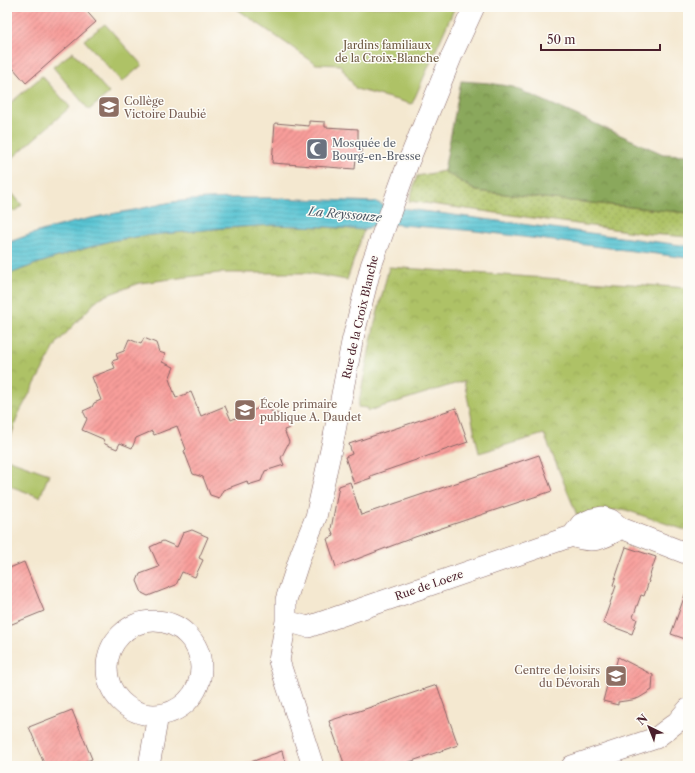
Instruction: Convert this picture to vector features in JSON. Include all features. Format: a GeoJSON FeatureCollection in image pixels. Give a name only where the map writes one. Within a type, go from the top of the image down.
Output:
{"type":"FeatureCollection","features":[{"type":"Feature","properties":{"kind":"street","name":"Rue de la Croix Blanche"},"geometry":{"type":"LineString","coordinates":[[313,766],[279,661],[286,621],[286,600],[301,554],[316,517],[334,436],[352,342],[371,266],[408,163],[474,7]]}},
{"type":"Feature","properties":{"kind":"street","name":"Rue de Loeze"},"geometry":{"type":"LineString","coordinates":[[286,621],[308,627],[572,536],[591,540],[599,539],[622,528],[688,554]]}},
{"type":"Feature","properties":{"kind":"street"},"geometry":{"type":"LineString","coordinates":[[155,621],[169,623],[182,630],[192,640],[198,652],[201,666],[199,681],[193,694],[184,704],[171,712],[158,715],[142,714],[128,708],[116,697],[109,683],[106,668],[109,653],[116,639],[128,628],[141,622],[155,621]]}},
{"type":"Feature","properties":{"kind":"street"},"geometry":{"type":"LineString","coordinates":[[572,766],[604,761],[617,750],[656,738],[677,722],[688,709]]}},
{"type":"Feature","properties":{"kind":"street"},"geometry":{"type":"LineString","coordinates":[[149,766],[158,715]]}},
{"type":"Feature","properties":{"kind":"green space","name":"Jardins familiaux de la Croix-Blanche"},"geometry":{"type":"Polygon","coordinates":[[[234,7],[455,7],[412,104],[356,89],[340,65],[316,64],[234,7]]]}},
{"type":"Feature","properties":{"kind":"green space"},"geometry":{"type":"Polygon","coordinates":[[[105,24],[142,65],[122,82],[84,40],[105,24]]]}},
{"type":"Feature","properties":{"kind":"green space"},"geometry":{"type":"Polygon","coordinates":[[[73,52],[109,93],[89,110],[53,67],[73,52]]]}},
{"type":"Feature","properties":{"kind":"green space"},"geometry":{"type":"Polygon","coordinates":[[[42,76],[70,107],[7,163],[7,106],[42,76]]]}},
{"type":"Feature","properties":{"kind":"green space"},"geometry":{"type":"Polygon","coordinates":[[[461,81],[489,83],[513,87],[663,154],[688,155],[688,213],[476,191],[444,171],[461,81]]]}},
{"type":"Feature","properties":{"kind":"green space"},"geometry":{"type":"Polygon","coordinates":[[[444,171],[476,191],[688,213],[688,237],[649,234],[409,201],[417,176],[444,171]]]}},
{"type":"Feature","properties":{"kind":"green space"},"geometry":{"type":"Polygon","coordinates":[[[7,187],[22,205],[14,212],[7,204],[7,187]]]}},
{"type":"Feature","properties":{"kind":"green space"},"geometry":{"type":"Polygon","coordinates":[[[273,225],[364,230],[347,280],[307,273],[219,273],[140,283],[99,298],[57,343],[18,415],[7,449],[7,275],[36,264],[110,241],[142,236],[273,225]]]}},
{"type":"Feature","properties":{"kind":"green space"},"geometry":{"type":"Polygon","coordinates":[[[389,267],[688,288],[688,531],[623,509],[577,515],[544,434],[479,453],[464,381],[368,411],[368,408],[358,407],[374,327],[389,267]]]}},
{"type":"Feature","properties":{"kind":"green space"},"geometry":{"type":"Polygon","coordinates":[[[7,459],[49,474],[40,497],[7,485],[7,459]]]}},
{"type":"Feature","properties":{"kind":"water","name":"La Reyssouze"},"geometry":{"type":"Polygon","coordinates":[[[234,198],[376,202],[385,206],[688,246],[688,258],[476,231],[378,223],[364,230],[273,225],[142,236],[110,241],[36,264],[7,275],[7,243],[22,237],[86,219],[167,203],[234,198]]]}},
{"type":"Feature","properties":{"kind":"building"},"geometry":{"type":"Polygon","coordinates":[[[7,7],[83,7],[96,22],[26,83],[7,61],[7,7]]]}},
{"type":"Feature","properties":{"kind":"building","name":"Mosquée de Bourg-en-Bresse"},"geometry":{"type":"Polygon","coordinates":[[[309,121],[325,122],[325,127],[358,129],[358,141],[362,141],[361,158],[356,157],[355,169],[272,163],[275,123],[309,126],[309,121]]]}},
{"type":"Feature","properties":{"kind":"building"},"geometry":{"type":"Polygon","coordinates":[[[144,338],[156,343],[159,352],[165,354],[162,362],[174,367],[169,379],[176,398],[191,392],[201,416],[225,406],[231,420],[261,407],[284,416],[290,428],[284,430],[289,442],[281,458],[284,465],[265,471],[261,481],[248,485],[247,481],[223,490],[219,498],[210,495],[203,477],[193,474],[184,451],[186,449],[177,426],[154,435],[152,431],[136,438],[132,448],[120,443],[117,449],[105,444],[103,439],[82,430],[87,419],[83,411],[92,407],[94,403],[101,400],[92,377],[115,368],[112,361],[118,359],[116,354],[124,351],[129,339],[141,344],[144,338]]]}},
{"type":"Feature","properties":{"kind":"building"},"geometry":{"type":"Polygon","coordinates":[[[456,408],[468,442],[370,476],[371,478],[354,484],[345,457],[352,454],[349,444],[456,408]]]}},
{"type":"Feature","properties":{"kind":"building"},"geometry":{"type":"Polygon","coordinates":[[[539,455],[552,491],[415,537],[336,567],[327,539],[334,536],[331,529],[339,486],[350,482],[361,515],[539,455]]]}},
{"type":"Feature","properties":{"kind":"building"},"geometry":{"type":"Polygon","coordinates":[[[192,530],[208,537],[199,558],[203,560],[195,577],[182,572],[176,585],[148,596],[142,593],[137,581],[140,574],[159,567],[150,547],[163,541],[177,547],[183,533],[192,530]]]}},
{"type":"Feature","properties":{"kind":"building"},"geometry":{"type":"Polygon","coordinates":[[[626,547],[656,557],[644,596],[641,595],[633,617],[637,619],[632,634],[603,623],[616,586],[613,585],[626,547]]]}},
{"type":"Feature","properties":{"kind":"building"},"geometry":{"type":"Polygon","coordinates":[[[24,562],[44,611],[7,626],[7,569],[24,562]]]}},
{"type":"Feature","properties":{"kind":"building"},"geometry":{"type":"Polygon","coordinates":[[[686,592],[688,592],[688,640],[671,634],[686,592]]]}},
{"type":"Feature","properties":{"kind":"building"},"geometry":{"type":"Polygon","coordinates":[[[618,657],[653,675],[652,690],[639,698],[618,702],[618,705],[603,701],[610,674],[613,675],[618,657]]]}},
{"type":"Feature","properties":{"kind":"building"},"geometry":{"type":"Polygon","coordinates":[[[437,685],[458,745],[398,766],[345,766],[329,721],[437,685]]]}},
{"type":"Feature","properties":{"kind":"building"},"geometry":{"type":"Polygon","coordinates":[[[72,710],[92,759],[75,766],[45,766],[29,727],[72,710]]]}},
{"type":"Feature","properties":{"kind":"building"},"geometry":{"type":"Polygon","coordinates":[[[282,751],[286,766],[245,766],[245,764],[282,751]]]}},
{"type":"Feature","properties":{"kind":"place","name":"Collège Victoire Daubié"},"geometry":{"type":"Point","coordinates":[109,107]}},
{"type":"Feature","properties":{"kind":"place","name":"Mosquée de Bourg-en-Bresse"},"geometry":{"type":"Point","coordinates":[317,149]}},
{"type":"Feature","properties":{"kind":"place","name":"École primaire publique A. Daudet"},"geometry":{"type":"Point","coordinates":[245,410]}},
{"type":"Feature","properties":{"kind":"place","name":"Centre de loisirs du Dévorah"},"geometry":{"type":"Point","coordinates":[616,676]}}]}
